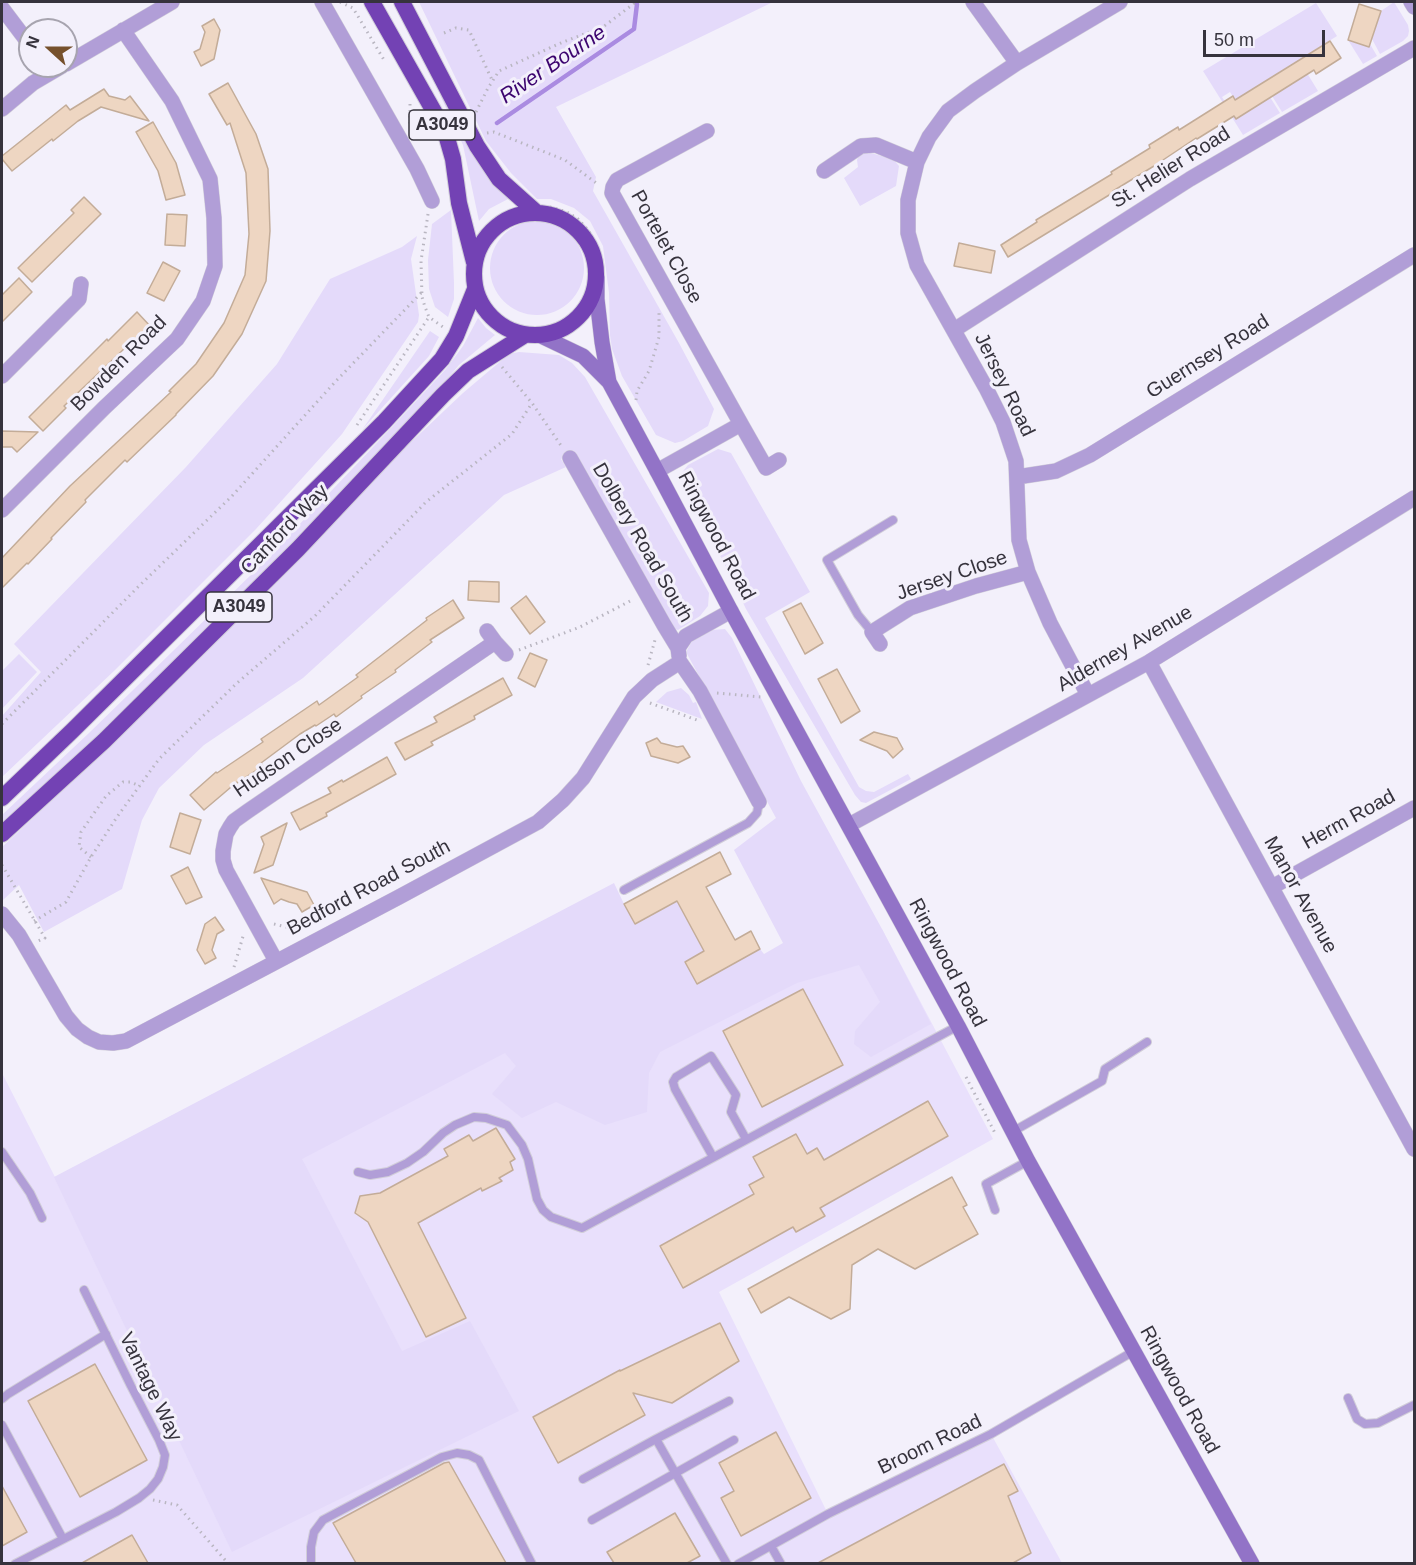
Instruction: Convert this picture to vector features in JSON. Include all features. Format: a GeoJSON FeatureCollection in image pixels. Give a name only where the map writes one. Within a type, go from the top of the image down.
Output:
{"type":"FeatureCollection","features":[{"type":"Feature","properties":{"kind":"highway","name":"A3049"},"geometry":{"type":"LineString","coordinates":[[372,2],[445,131],[453,159],[459,203],[474,262]]}},
{"type":"Feature","properties":{"kind":"highway","name":"A3049"},"geometry":{"type":"LineString","coordinates":[[402,2],[477,146],[499,179],[541,209],[573,225],[586,239],[595,257],[599,271],[592,298],[579,317],[562,330],[533,335],[502,327],[485,311],[475,289],[473,276],[474,262],[482,242],[496,226],[515,215],[541,209]]}},
{"type":"Feature","properties":{"kind":"highway","name":"Canford Way"},"geometry":{"type":"LineString","coordinates":[[2,798],[81,723],[384,422],[442,358],[456,336],[475,289]]}},
{"type":"Feature","properties":{"kind":"highway","name":"Canford Way"},"geometry":{"type":"LineString","coordinates":[[2,834],[104,741],[281,565],[468,371],[533,335]]}},
{"type":"Feature","properties":{"kind":"main road","name":"Ringwood Road"},"geometry":{"type":"LineString","coordinates":[[599,271],[597,299],[609,382]]}},
{"type":"Feature","properties":{"kind":"main road","name":"Ringwood Road"},"geometry":{"type":"LineString","coordinates":[[533,335],[583,356],[609,382],[731,611],[958,1026],[1012,1132],[1252,1563]]}},
{"type":"Feature","properties":{"kind":"street"},"geometry":{"type":"LineString","coordinates":[[78,57],[172,2]]}},
{"type":"Feature","properties":{"kind":"street"},"geometry":{"type":"LineString","coordinates":[[322,2],[417,169],[432,201]]}},
{"type":"Feature","properties":{"kind":"street"},"geometry":{"type":"LineString","coordinates":[[973,2],[1017,63]]}},
{"type":"Feature","properties":{"kind":"street","name":"Jersey Road"},"geometry":{"type":"LineString","coordinates":[[1088,695],[1050,623],[1028,572],[1019,540],[1016,461],[1003,422],[986,388],[917,265],[908,232],[908,200],[918,162],[929,136],[948,111],[1017,63],[1120,2]]}},
{"type":"Feature","properties":{"kind":"street"},"geometry":{"type":"LineString","coordinates":[[1411,2],[1414,7]]}},
{"type":"Feature","properties":{"kind":"street"},"geometry":{"type":"LineString","coordinates":[[2,8],[18,29]]}},
{"type":"Feature","properties":{"kind":"street","name":"Bowden Road"},"geometry":{"type":"LineString","coordinates":[[2,510],[177,339],[203,301],[215,266],[210,179],[172,101],[123,30]]}},
{"type":"Feature","properties":{"kind":"street","name":"St. Helier Road"},"geometry":{"type":"LineString","coordinates":[[954,330],[1190,179],[1414,48]]}},
{"type":"Feature","properties":{"kind":"street"},"geometry":{"type":"LineString","coordinates":[[2,109],[40,78]]}},
{"type":"Feature","properties":{"kind":"street","name":"Portelet Close"},"geometry":{"type":"LineString","coordinates":[[707,131],[617,180],[612,193],[741,424],[772,464]]}},
{"type":"Feature","properties":{"kind":"street"},"geometry":{"type":"LineString","coordinates":[[824,171],[861,146],[876,146],[918,162]]}},
{"type":"Feature","properties":{"kind":"street","name":"Guernsey Road"},"geometry":{"type":"LineString","coordinates":[[1017,477],[1056,471],[1090,455],[1414,255]]}},
{"type":"Feature","properties":{"kind":"street"},"geometry":{"type":"LineString","coordinates":[[2,376],[79,299],[81,284]]}},
{"type":"Feature","properties":{"kind":"street"},"geometry":{"type":"LineString","coordinates":[[657,471],[741,424]]}},
{"type":"Feature","properties":{"kind":"street","name":"Dolbery Road South"},"geometry":{"type":"LineString","coordinates":[[570,458],[664,625],[759,802]]}},
{"type":"Feature","properties":{"kind":"street","name":"Alderney Avenue"},"geometry":{"type":"LineString","coordinates":[[849,825],[1149,662],[1414,498]]}},
{"type":"Feature","properties":{"kind":"street","name":"Jersey Close"},"geometry":{"type":"LineString","coordinates":[[876,638],[910,608],[1028,572]]}},
{"type":"Feature","properties":{"kind":"street","name":"Bedford Road South"},"geometry":{"type":"LineString","coordinates":[[2,914],[19,935],[66,1016],[77,1029],[99,1042],[126,1041],[538,822],[583,778],[634,697],[679,655],[686,636],[731,611]]}},
{"type":"Feature","properties":{"kind":"street"},"geometry":{"type":"LineString","coordinates":[[491,637],[506,654]]}},
{"type":"Feature","properties":{"kind":"street","name":"Hudson Close"},"geometry":{"type":"LineString","coordinates":[[276,961],[225,870],[223,851],[226,834],[230,827],[234,821],[491,637]]}},
{"type":"Feature","properties":{"kind":"street","name":"Manor Avenue"},"geometry":{"type":"LineString","coordinates":[[1149,662],[1414,1149]]}},
{"type":"Feature","properties":{"kind":"street","name":"Herm Road"},"geometry":{"type":"LineString","coordinates":[[1272,887],[1414,808]]}},
{"type":"Feature","properties":{"kind":"lane"},"geometry":{"type":"LineString","coordinates":[[876,638],[858,615],[827,560],[893,520]]}},
{"type":"Feature","properties":{"kind":"lane","name":"Dolbery Road South"},"geometry":{"type":"LineString","coordinates":[[624,890],[748,823],[757,813],[759,802]]}},
{"type":"Feature","properties":{"kind":"lane"},"geometry":{"type":"LineString","coordinates":[[358,1172],[370,1175],[388,1172],[423,1152],[455,1125],[474,1117],[486,1118],[507,1125],[522,1145],[528,1159],[537,1199],[543,1210],[551,1217],[582,1228],[958,1026]]}},
{"type":"Feature","properties":{"kind":"lane"},"geometry":{"type":"LineString","coordinates":[[1012,1132],[1102,1081],[1105,1068],[1147,1042]]}},
{"type":"Feature","properties":{"kind":"lane"},"geometry":{"type":"LineString","coordinates":[[713,1157],[673,1082],[676,1077],[711,1056],[736,1095],[731,1112],[746,1139]]}},
{"type":"Feature","properties":{"kind":"lane"},"geometry":{"type":"LineString","coordinates":[[2,1152],[30,1193],[42,1218]]}},
{"type":"Feature","properties":{"kind":"lane"},"geometry":{"type":"LineString","coordinates":[[995,1210],[986,1184],[1028,1161]]}},
{"type":"Feature","properties":{"kind":"lane","name":"Vantage Way"},"geometry":{"type":"LineString","coordinates":[[15,1563],[139,1498],[158,1479],[163,1467],[165,1455],[159,1440],[84,1290]]}},
{"type":"Feature","properties":{"kind":"lane"},"geometry":{"type":"LineString","coordinates":[[2,1399],[106,1334]]}},
{"type":"Feature","properties":{"kind":"lane","name":"Broom Road"},"geometry":{"type":"LineString","coordinates":[[738,1563],[828,1514],[991,1434],[1134,1352]]}},
{"type":"Feature","properties":{"kind":"lane"},"geometry":{"type":"LineString","coordinates":[[1348,1398],[1357,1419],[1365,1424],[1378,1423],[1414,1406]]}},
{"type":"Feature","properties":{"kind":"lane"},"geometry":{"type":"LineString","coordinates":[[583,1479],[729,1401]]}},
{"type":"Feature","properties":{"kind":"lane"},"geometry":{"type":"LineString","coordinates":[[2,1425],[63,1539]]}},
{"type":"Feature","properties":{"kind":"lane"},"geometry":{"type":"LineString","coordinates":[[656,1439],[727,1563]]}},
{"type":"Feature","properties":{"kind":"lane"},"geometry":{"type":"LineString","coordinates":[[592,1520],[734,1440]]}},
{"type":"Feature","properties":{"kind":"lane"},"geometry":{"type":"LineString","coordinates":[[311,1563],[310,1547],[314,1532],[323,1520],[442,1457],[457,1453],[479,1460],[532,1563]]}},
{"type":"Feature","properties":{"kind":"lane"},"geometry":{"type":"LineString","coordinates":[[771,1546],[781,1563]]}},
{"type":"Feature","properties":{"kind":"path"},"geometry":{"type":"LineString","coordinates":[[338,2],[353,8],[385,61]]}},
{"type":"Feature","properties":{"kind":"path"},"geometry":{"type":"LineString","coordinates":[[346,5],[351,2]]}},
{"type":"Feature","properties":{"kind":"path"},"geometry":{"type":"LineString","coordinates":[[474,118],[492,80],[499,71],[603,27],[636,2]]}},
{"type":"Feature","properties":{"kind":"path"},"geometry":{"type":"LineString","coordinates":[[444,33],[456,28],[469,30],[492,80]]}},
{"type":"Feature","properties":{"kind":"path"},"geometry":{"type":"LineString","coordinates":[[404,147],[411,122],[410,105],[405,96]]}},
{"type":"Feature","properties":{"kind":"path"},"geometry":{"type":"LineString","coordinates":[[479,134],[494,132],[565,160],[600,185],[602,192]]}},
{"type":"Feature","properties":{"kind":"path"},"geometry":{"type":"LineString","coordinates":[[432,201],[421,261],[422,292],[429,316],[443,327]]}},
{"type":"Feature","properties":{"kind":"path"},"geometry":{"type":"LineString","coordinates":[[541,209],[567,212],[578,219],[589,231],[599,271]]}},
{"type":"Feature","properties":{"kind":"path"},"geometry":{"type":"LineString","coordinates":[[2,724],[232,496],[336,381],[422,292]]}},
{"type":"Feature","properties":{"kind":"path"},"geometry":{"type":"LineString","coordinates":[[631,399],[636,407],[637,391],[649,371],[659,337],[659,310]]}},
{"type":"Feature","properties":{"kind":"path"},"geometry":{"type":"LineString","coordinates":[[502,367],[532,403],[570,458]]}},
{"type":"Feature","properties":{"kind":"path"},"geometry":{"type":"LineString","coordinates":[[34,921],[66,902],[91,857],[159,759],[237,683],[315,616],[426,502],[512,434],[532,403]]}},
{"type":"Feature","properties":{"kind":"path"},"geometry":{"type":"LineString","coordinates":[[491,637],[519,650],[580,627],[645,592]]}},
{"type":"Feature","properties":{"kind":"path"},"geometry":{"type":"LineString","coordinates":[[652,680],[646,670],[657,633],[664,625]]}},
{"type":"Feature","properties":{"kind":"path"},"geometry":{"type":"LineString","coordinates":[[634,697],[708,724],[716,722]]}},
{"type":"Feature","properties":{"kind":"path"},"geometry":{"type":"LineString","coordinates":[[91,857],[79,847],[81,831],[106,796],[123,782],[140,786]]}},
{"type":"Feature","properties":{"kind":"path"},"geometry":{"type":"LineString","coordinates":[[2,865],[45,938],[26,947]]}},
{"type":"Feature","properties":{"kind":"path"},"geometry":{"type":"LineString","coordinates":[[139,1498],[177,1505],[230,1563]]}},
{"type":"Feature","properties":{"kind":"shaded area"},"geometry":{"type":"Polygon","coordinates":[[[419,2],[773,2],[556,107],[596,177],[593,191],[714,409],[708,426],[683,441],[675,443],[656,435],[622,376],[612,349],[609,293],[603,246],[590,221],[574,208],[551,199],[537,199],[511,173],[486,141],[419,2]]]}},
{"type":"Feature","properties":{"kind":"shaded area"},"geometry":{"type":"Polygon","coordinates":[[[1394,2],[1408,25],[1408,36],[1380,54],[1372,39],[1381,11],[1394,2]]]}},
{"type":"Feature","properties":{"kind":"shaded area"},"geometry":{"type":"Polygon","coordinates":[[[1316,3],[1337,36],[1299,60],[1318,91],[1282,112],[1272,96],[1304,76],[1295,62],[1235,100],[1230,92],[1222,97],[1236,119],[1270,97],[1280,113],[1243,135],[1203,71],[1316,3]]]}},
{"type":"Feature","properties":{"kind":"shaded area"},"geometry":{"type":"Polygon","coordinates":[[[1348,40],[1369,47],[1370,44],[1377,56],[1363,64],[1348,40]]]}},
{"type":"Feature","properties":{"kind":"shaded area"},"geometry":{"type":"Polygon","coordinates":[[[442,93],[510,198],[489,209],[479,221],[463,145],[440,95],[442,93]]]}},
{"type":"Feature","properties":{"kind":"shaded area"},"geometry":{"type":"Polygon","coordinates":[[[867,152],[893,159],[899,166],[896,186],[860,206],[844,178],[858,167],[859,154],[867,152]]]}},
{"type":"Feature","properties":{"kind":"shaded area"},"geometry":{"type":"Polygon","coordinates":[[[451,210],[454,299],[448,317],[435,307],[429,289],[428,260],[432,224],[451,210]]]}},
{"type":"Feature","properties":{"kind":"shaded area"},"geometry":{"type":"Polygon","coordinates":[[[537,221],[555,225],[570,235],[580,250],[584,268],[580,286],[570,301],[555,311],[537,315],[519,311],[504,301],[494,286],[490,268],[494,250],[504,235],[519,225],[537,221]]]}},
{"type":"Feature","properties":{"kind":"shaded area"},"geometry":{"type":"Polygon","coordinates":[[[417,236],[411,259],[418,322],[342,434],[256,529],[114,671],[2,777],[2,716],[41,672],[14,644],[186,467],[277,364],[330,279],[402,247],[417,236]]]}},
{"type":"Feature","properties":{"kind":"shaded area"},"geometry":{"type":"Polygon","coordinates":[[[478,318],[495,335],[459,365],[294,544],[2,825],[2,815],[258,568],[391,428],[445,370],[463,346],[478,318]]]}},
{"type":"Feature","properties":{"kind":"shaded area"},"geometry":{"type":"Polygon","coordinates":[[[430,331],[439,337],[429,356],[362,430],[430,331]]]}},
{"type":"Feature","properties":{"kind":"shaded area"},"geometry":{"type":"Polygon","coordinates":[[[519,352],[559,355],[572,363],[585,377],[709,593],[708,606],[700,616],[678,630],[672,628],[574,451],[561,459],[566,467],[504,495],[303,678],[204,745],[159,788],[142,820],[122,889],[44,932],[19,885],[2,901],[2,847],[108,748],[298,549],[463,393],[509,354],[519,352]]]}},
{"type":"Feature","properties":{"kind":"shaded area"},"geometry":{"type":"Polygon","coordinates":[[[718,449],[731,453],[810,592],[765,618],[859,787],[874,792],[908,774],[911,779],[866,803],[861,802],[855,795],[746,609],[683,486],[680,475],[688,465],[718,449]]]}},
{"type":"Feature","properties":{"kind":"shaded area"},"geometry":{"type":"Polygon","coordinates":[[[725,629],[732,638],[801,781],[931,1024],[871,1057],[854,1044],[855,1031],[880,1002],[859,965],[797,983],[660,1052],[649,1073],[647,1112],[605,1125],[556,1102],[522,1118],[492,1094],[516,1066],[505,1053],[302,1159],[402,1351],[470,1321],[519,1411],[232,1552],[54,1177],[614,883],[624,904],[677,901],[704,951],[685,962],[697,984],[760,949],[764,954],[783,943],[734,850],[776,818],[686,652],[692,641],[712,630],[725,629]]]}},
{"type":"Feature","properties":{"kind":"shaded area"},"geometry":{"type":"Polygon","coordinates":[[[19,654],[37,672],[2,709],[2,671],[19,654]]]}},
{"type":"Feature","properties":{"kind":"shaded area"},"geometry":{"type":"Polygon","coordinates":[[[681,688],[689,695],[693,703],[696,702],[702,719],[656,702],[667,692],[681,688]]]}},
{"type":"Feature","properties":{"kind":"shaded area"},"geometry":{"type":"Polygon","coordinates":[[[571,906],[644,1041],[882,929],[993,1139],[719,1292],[828,1514],[991,1434],[1062,1563],[2,1563],[2,1073],[55,1177],[571,906]]]}},
{"type":"Feature","properties":{"kind":"building"},"geometry":{"type":"Polygon","coordinates":[[[1359,4],[1381,11],[1369,47],[1348,40],[1359,4]]]}},
{"type":"Feature","properties":{"kind":"building"},"geometry":{"type":"Polygon","coordinates":[[[214,19],[220,30],[214,59],[201,66],[194,52],[200,49],[205,32],[202,26],[214,19]]]}},
{"type":"Feature","properties":{"kind":"building"},"geometry":{"type":"Polygon","coordinates":[[[1330,41],[1341,58],[1316,74],[1314,70],[1236,119],[1234,116],[1196,138],[1008,257],[1001,245],[1037,222],[1036,220],[1112,174],[1111,172],[1150,148],[1149,145],[1178,127],[1179,130],[1233,96],[1235,100],[1330,41]]]}},
{"type":"Feature","properties":{"kind":"building"},"geometry":{"type":"Polygon","coordinates":[[[228,83],[256,134],[268,169],[270,231],[266,281],[242,334],[213,376],[176,415],[127,462],[125,460],[85,500],[86,502],[52,539],[2,588],[2,558],[70,486],[171,392],[169,391],[196,364],[224,323],[245,275],[249,234],[246,173],[230,123],[227,125],[209,94],[228,83]]]}},
{"type":"Feature","properties":{"kind":"building"},"geometry":{"type":"Polygon","coordinates":[[[104,89],[109,96],[125,100],[130,96],[149,121],[101,107],[78,121],[53,141],[52,139],[12,171],[2,159],[2,156],[66,105],[70,110],[104,89]]]}},
{"type":"Feature","properties":{"kind":"building"},"geometry":{"type":"Polygon","coordinates":[[[153,122],[176,163],[185,195],[166,200],[158,171],[136,132],[153,122]]]}},
{"type":"Feature","properties":{"kind":"building"},"geometry":{"type":"Polygon","coordinates":[[[84,197],[101,214],[32,282],[18,268],[74,213],[71,210],[84,197]]]}},
{"type":"Feature","properties":{"kind":"building"},"geometry":{"type":"Polygon","coordinates":[[[167,214],[187,215],[185,246],[165,245],[167,214]]]}},
{"type":"Feature","properties":{"kind":"building"},"geometry":{"type":"Polygon","coordinates":[[[959,243],[995,251],[991,273],[954,266],[959,243]]]}},
{"type":"Feature","properties":{"kind":"building"},"geometry":{"type":"Polygon","coordinates":[[[163,262],[180,271],[164,301],[147,293],[163,262]]]}},
{"type":"Feature","properties":{"kind":"building"},"geometry":{"type":"Polygon","coordinates":[[[19,278],[32,292],[2,322],[2,295],[19,278]]]}},
{"type":"Feature","properties":{"kind":"building"},"geometry":{"type":"Polygon","coordinates":[[[137,312],[151,327],[128,349],[126,347],[64,406],[66,408],[43,431],[29,417],[137,312]]]}},
{"type":"Feature","properties":{"kind":"building"},"geometry":{"type":"Polygon","coordinates":[[[2,431],[38,432],[17,452],[12,447],[2,447],[2,431]]]}},
{"type":"Feature","properties":{"kind":"building"},"geometry":{"type":"Polygon","coordinates":[[[469,581],[499,582],[499,602],[468,600],[469,581]]]}},
{"type":"Feature","properties":{"kind":"building"},"geometry":{"type":"Polygon","coordinates":[[[526,596],[545,622],[530,634],[511,608],[526,596]]]}},
{"type":"Feature","properties":{"kind":"building"},"geometry":{"type":"Polygon","coordinates":[[[453,600],[464,618],[430,640],[432,642],[395,670],[396,672],[361,696],[362,698],[336,717],[334,714],[300,734],[261,763],[263,766],[237,782],[204,810],[190,795],[216,772],[263,742],[261,739],[317,701],[319,705],[358,677],[356,675],[427,620],[426,618],[453,600]]]}},
{"type":"Feature","properties":{"kind":"building"},"geometry":{"type":"Polygon","coordinates":[[[801,603],[823,643],[805,654],[783,612],[801,603]]]}},
{"type":"Feature","properties":{"kind":"building"},"geometry":{"type":"Polygon","coordinates":[[[530,653],[547,660],[535,687],[518,678],[530,653]]]}},
{"type":"Feature","properties":{"kind":"building"},"geometry":{"type":"Polygon","coordinates":[[[837,669],[860,711],[841,723],[818,679],[837,669]]]}},
{"type":"Feature","properties":{"kind":"building"},"geometry":{"type":"Polygon","coordinates":[[[503,678],[512,695],[474,716],[475,719],[431,742],[433,745],[405,760],[395,743],[437,722],[434,717],[503,678]]]}},
{"type":"Feature","properties":{"kind":"building"},"geometry":{"type":"Polygon","coordinates":[[[874,732],[897,738],[903,749],[893,758],[887,751],[860,740],[874,732]]]}},
{"type":"Feature","properties":{"kind":"building"},"geometry":{"type":"Polygon","coordinates":[[[657,738],[661,743],[677,747],[683,746],[690,757],[678,763],[651,756],[646,743],[657,738]]]}},
{"type":"Feature","properties":{"kind":"building"},"geometry":{"type":"Polygon","coordinates":[[[387,757],[396,774],[300,830],[291,813],[331,793],[328,788],[387,757]]]}},
{"type":"Feature","properties":{"kind":"building"},"geometry":{"type":"Polygon","coordinates":[[[180,813],[201,820],[190,854],[170,847],[180,813]]]}},
{"type":"Feature","properties":{"kind":"building"},"geometry":{"type":"Polygon","coordinates":[[[287,823],[273,865],[254,873],[264,844],[261,837],[287,823]]]}},
{"type":"Feature","properties":{"kind":"building"},"geometry":{"type":"Polygon","coordinates":[[[720,852],[731,874],[706,887],[735,940],[751,931],[760,949],[697,984],[685,962],[704,951],[677,901],[635,924],[624,904],[720,852]]]}},
{"type":"Feature","properties":{"kind":"building"},"geometry":{"type":"Polygon","coordinates":[[[188,867],[202,897],[186,904],[171,876],[188,867]]]}},
{"type":"Feature","properties":{"kind":"building"},"geometry":{"type":"Polygon","coordinates":[[[261,878],[307,892],[314,905],[302,912],[297,904],[281,899],[274,904],[261,878]]]}},
{"type":"Feature","properties":{"kind":"building"},"geometry":{"type":"Polygon","coordinates":[[[215,917],[224,930],[217,934],[212,950],[216,958],[205,964],[197,950],[205,924],[215,917]]]}},
{"type":"Feature","properties":{"kind":"building"},"geometry":{"type":"Polygon","coordinates":[[[803,989],[843,1065],[762,1107],[723,1031],[803,989]]]}},
{"type":"Feature","properties":{"kind":"building"},"geometry":{"type":"Polygon","coordinates":[[[928,1101],[948,1136],[820,1208],[825,1216],[796,1232],[793,1227],[683,1288],[660,1246],[754,1194],[749,1185],[764,1177],[753,1157],[796,1134],[807,1154],[817,1148],[824,1160],[928,1101]]]}},
{"type":"Feature","properties":{"kind":"building"},"geometry":{"type":"Polygon","coordinates":[[[496,1128],[515,1159],[510,1162],[513,1170],[499,1178],[502,1181],[482,1191],[481,1188],[418,1223],[466,1318],[426,1337],[368,1222],[355,1213],[360,1196],[380,1193],[448,1156],[444,1149],[469,1135],[473,1141],[496,1128]]]}},
{"type":"Feature","properties":{"kind":"building"},"geometry":{"type":"Polygon","coordinates":[[[952,1177],[967,1205],[963,1207],[978,1234],[915,1269],[878,1249],[852,1265],[850,1309],[831,1319],[789,1297],[761,1313],[748,1289],[952,1177]]]}},
{"type":"Feature","properties":{"kind":"building"},"geometry":{"type":"Polygon","coordinates":[[[720,1323],[739,1361],[672,1403],[633,1393],[645,1415],[558,1463],[533,1417],[620,1370],[720,1323]]]}},
{"type":"Feature","properties":{"kind":"building"},"geometry":{"type":"Polygon","coordinates":[[[95,1364],[147,1460],[80,1497],[28,1401],[95,1364]]]}},
{"type":"Feature","properties":{"kind":"building"},"geometry":{"type":"Polygon","coordinates":[[[776,1432],[811,1498],[741,1536],[721,1498],[734,1491],[719,1463],[776,1432]]]}},
{"type":"Feature","properties":{"kind":"building"},"geometry":{"type":"Polygon","coordinates":[[[449,1462],[506,1563],[356,1563],[333,1523],[449,1462]]]}},
{"type":"Feature","properties":{"kind":"building"},"geometry":{"type":"Polygon","coordinates":[[[1004,1464],[1018,1491],[1008,1496],[1031,1553],[1013,1563],[818,1563],[1004,1464]]]}},
{"type":"Feature","properties":{"kind":"building"},"geometry":{"type":"Polygon","coordinates":[[[2,1486],[27,1532],[2,1546],[2,1486]]]}},
{"type":"Feature","properties":{"kind":"building"},"geometry":{"type":"Polygon","coordinates":[[[675,1513],[700,1556],[687,1563],[614,1563],[607,1552],[675,1513]]]}},
{"type":"Feature","properties":{"kind":"building"},"geometry":{"type":"Polygon","coordinates":[[[132,1535],[148,1563],[82,1563],[132,1535]]]}},
{"type":"Feature","properties":{"kind":"waterway","name":"River Bourne"},"geometry":{"type":"LineString","coordinates":[[497,123],[634,29],[637,4],[635,2]]}}]}
